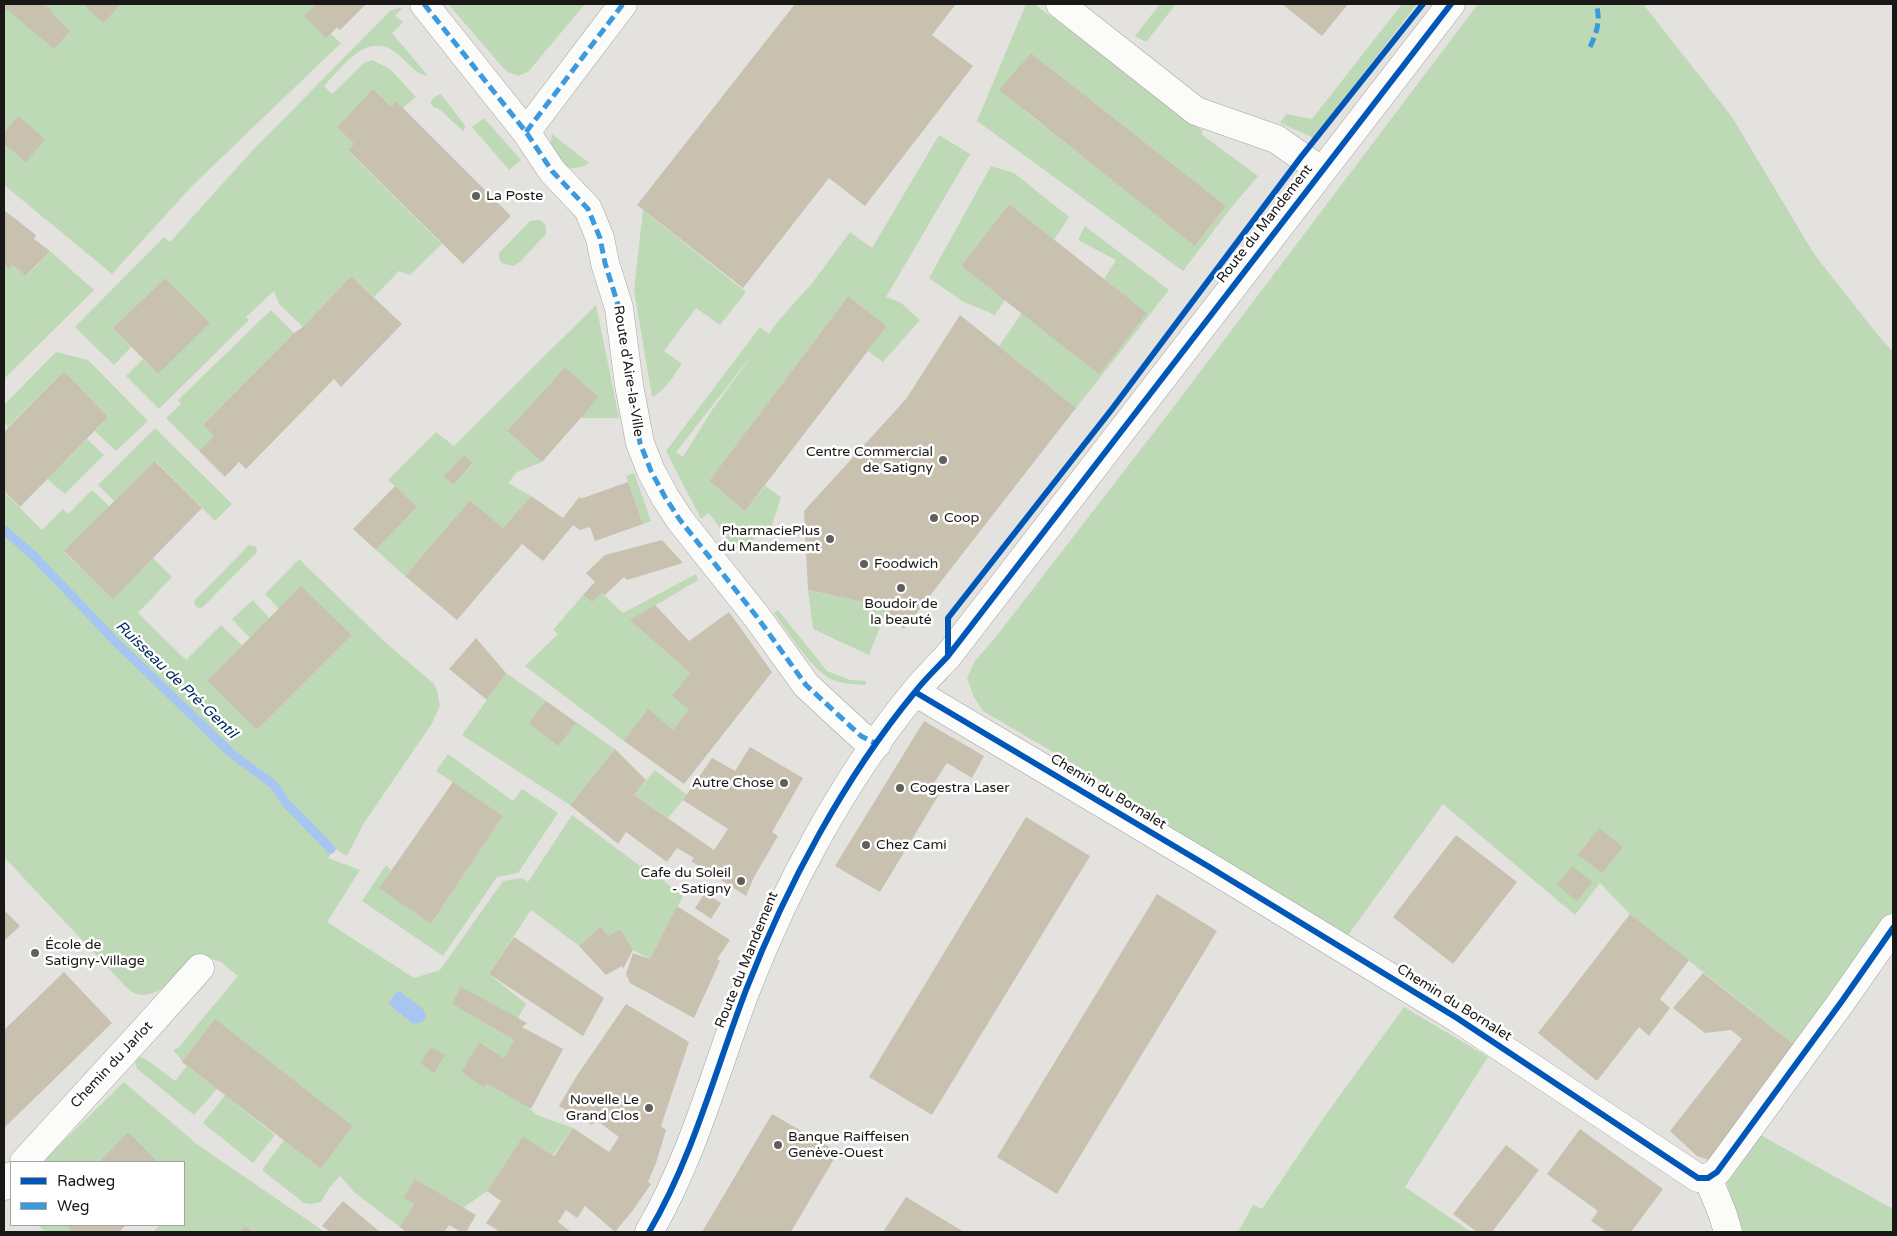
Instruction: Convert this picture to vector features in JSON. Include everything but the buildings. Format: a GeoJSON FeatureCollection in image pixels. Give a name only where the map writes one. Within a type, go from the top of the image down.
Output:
{"type":"FeatureCollection","features":[{"type":"Feature","properties":{"kind":"street","name":"Route d'Aire-la-Ville"},"geometry":{"type":"LineString","coordinates":[[424,4],[526,132],[552,171],[588,209],[600,238],[605,264],[619,308],[629,386],[640,443],[651,471],[665,497],[680,520],[758,617],[806,685],[861,736],[877,744]]}},
{"type":"Feature","properties":{"kind":"street"},"geometry":{"type":"LineString","coordinates":[[526,132],[623,4]]}},
{"type":"Feature","properties":{"kind":"street"},"geometry":{"type":"LineString","coordinates":[[1060,4],[1196,111],[1276,140],[1322,171]]}},
{"type":"Feature","properties":{"kind":"street","name":"Route du Mandement"},"geometry":{"type":"LineString","coordinates":[[649,1232],[673,1188],[747,989],[784,902],[848,786],[915,692],[948,656],[1451,4]]}},
{"type":"Feature","properties":{"kind":"street","name":"Chemin du Bornalet"},"geometry":{"type":"LineString","coordinates":[[915,692],[1206,864],[1457,1018],[1698,1178],[1708,1178]]}},
{"type":"Feature","properties":{"kind":"street"},"geometry":{"type":"LineString","coordinates":[[1728,1232],[1708,1178],[1717,1172],[1893,928]]}},
{"type":"Feature","properties":{"kind":"street","name":"Chemin du Jarlot"},"geometry":{"type":"LineString","coordinates":[[25,1161],[144,1032],[200,968]]}},
{"type":"Feature","properties":{"kind":"green space"},"geometry":{"type":"Polygon","coordinates":[[[4,4],[366,4],[340,30],[337,27],[331,34],[341,43],[193,185],[112,274],[4,185],[4,4]]]}},
{"type":"Feature","properties":{"kind":"green space"},"geometry":{"type":"Polygon","coordinates":[[[448,4],[585,4],[528,72],[518,76],[506,71],[448,4]]]}},
{"type":"Feature","properties":{"kind":"green space"},"geometry":{"type":"Polygon","coordinates":[[[1026,4],[1034,4],[1108,58],[1203,131],[1201,134],[1258,176],[1230,209],[1183,271],[977,121],[1026,4]],[[1031,53],[1001,89],[1027,113],[1196,245],[1226,206],[1031,53]]]}},
{"type":"Feature","properties":{"kind":"green space"},"geometry":{"type":"Polygon","coordinates":[[[1160,4],[1176,4],[1146,42],[1135,36],[1160,4]]]}},
{"type":"Feature","properties":{"kind":"green space"},"geometry":{"type":"Polygon","coordinates":[[[1402,4],[1417,4],[1314,138],[1280,123],[1286,114],[1312,119],[1402,4]]]}},
{"type":"Feature","properties":{"kind":"green space"},"geometry":{"type":"Polygon","coordinates":[[[1478,4],[1643,4],[1732,117],[1814,254],[1893,352],[1893,911],[1795,1045],[1630,914],[1600,883],[1575,915],[1443,804],[1346,938],[1167,826],[1109,785],[983,711],[974,697],[967,678],[975,661],[995,638],[1172,409],[1478,4]]]}},
{"type":"Feature","properties":{"kind":"green space"},"geometry":{"type":"Polygon","coordinates":[[[402,8],[395,16],[403,22],[392,33],[428,76],[416,71],[389,48],[378,46],[368,47],[358,52],[324,86],[332,94],[364,63],[372,60],[390,69],[416,97],[403,108],[396,101],[391,107],[373,90],[337,127],[354,144],[348,151],[442,244],[410,275],[399,271],[374,297],[351,276],[303,327],[279,304],[274,291],[246,317],[249,320],[159,409],[126,376],[143,359],[158,374],[165,278],[113,328],[131,347],[114,365],[75,327],[164,237],[170,242],[252,151],[391,10],[402,8]]]}},
{"type":"Feature","properties":{"kind":"green space"},"geometry":{"type":"Polygon","coordinates":[[[441,94],[466,127],[463,131],[430,103],[434,97],[441,94]]]}},
{"type":"Feature","properties":{"kind":"green space"},"geometry":{"type":"Polygon","coordinates":[[[484,118],[521,160],[509,170],[472,127],[484,118]]]}},
{"type":"Feature","properties":{"kind":"green space"},"geometry":{"type":"Polygon","coordinates":[[[552,134],[589,163],[575,168],[561,166],[550,148],[552,134]]]}},
{"type":"Feature","properties":{"kind":"green space"},"geometry":{"type":"Polygon","coordinates":[[[939,135],[970,154],[886,297],[900,302],[920,320],[883,362],[868,351],[887,326],[848,296],[709,481],[745,511],[765,486],[781,497],[771,528],[736,550],[709,513],[701,519],[666,451],[760,327],[769,334],[813,282],[850,232],[872,248],[939,135]],[[756,350],[676,452],[683,457],[712,410],[756,350]]]}},
{"type":"Feature","properties":{"kind":"green space"},"geometry":{"type":"Polygon","coordinates":[[[991,166],[1014,173],[1069,217],[1054,240],[1009,204],[961,266],[1005,300],[995,315],[962,301],[929,278],[991,166]]]}},
{"type":"Feature","properties":{"kind":"green space"},"geometry":{"type":"Polygon","coordinates":[[[643,210],[746,292],[720,325],[696,308],[664,351],[682,364],[665,387],[652,397],[634,290],[643,210]]]}},
{"type":"Feature","properties":{"kind":"green space"},"geometry":{"type":"Polygon","coordinates":[[[530,221],[542,221],[546,226],[546,234],[520,262],[513,266],[502,263],[499,253],[530,221]]]}},
{"type":"Feature","properties":{"kind":"green space"},"geometry":{"type":"Polygon","coordinates":[[[1085,226],[1169,290],[1076,408],[999,346],[1022,313],[1146,313],[1104,279],[1116,260],[1078,240],[1085,226]]]}},
{"type":"Feature","properties":{"kind":"green space"},"geometry":{"type":"Polygon","coordinates":[[[50,251],[94,290],[4,379],[4,265],[9,269],[13,265],[27,276],[50,251]]]}},
{"type":"Feature","properties":{"kind":"green space"},"geometry":{"type":"Polygon","coordinates":[[[596,305],[619,418],[580,418],[599,397],[565,367],[507,431],[542,462],[517,472],[508,483],[531,496],[503,528],[470,500],[405,576],[376,550],[417,507],[388,480],[436,432],[454,446],[596,305]],[[464,455],[445,476],[453,485],[473,464],[464,455]]]}},
{"type":"Feature","properties":{"kind":"green space"},"geometry":{"type":"Polygon","coordinates":[[[271,310],[294,333],[203,425],[214,436],[199,451],[166,418],[181,404],[178,400],[271,310]]]}},
{"type":"Feature","properties":{"kind":"green space"},"geometry":{"type":"Polygon","coordinates":[[[56,352],[88,360],[148,421],[116,451],[95,431],[108,417],[64,371],[8,427],[4,423],[4,405],[56,352]]]}},
{"type":"Feature","properties":{"kind":"green space"},"geometry":{"type":"Polygon","coordinates":[[[155,428],[232,504],[215,521],[156,461],[115,502],[98,485],[155,428]]]}},
{"type":"Feature","properties":{"kind":"green space"},"geometry":{"type":"Polygon","coordinates":[[[87,439],[104,455],[65,494],[47,479],[87,439]]]}},
{"type":"Feature","properties":{"kind":"green space"},"geometry":{"type":"Polygon","coordinates":[[[634,473],[651,521],[643,524],[626,476],[634,473]]]}},
{"type":"Feature","properties":{"kind":"green space"},"geometry":{"type":"Polygon","coordinates":[[[92,490],[110,507],[64,552],[113,598],[153,558],[172,577],[138,613],[186,660],[221,625],[242,645],[207,681],[257,730],[352,635],[301,586],[279,609],[265,594],[299,559],[385,642],[434,684],[440,706],[431,725],[364,823],[347,856],[335,849],[328,858],[360,870],[327,922],[414,978],[440,970],[503,881],[522,878],[528,882],[572,815],[640,866],[642,864],[683,896],[650,959],[633,950],[620,929],[608,936],[599,926],[579,946],[531,910],[489,974],[526,1004],[518,1018],[452,1004],[514,1040],[504,1058],[479,1042],[461,1072],[484,1088],[487,1084],[523,1104],[537,1115],[573,1128],[553,1155],[523,1136],[487,1191],[463,1208],[415,1179],[404,1198],[414,1204],[400,1227],[354,1192],[340,1176],[329,1188],[321,1202],[304,1203],[262,1170],[284,1140],[321,1169],[353,1126],[252,1048],[184,1063],[173,1050],[179,1047],[238,976],[221,962],[197,954],[177,976],[161,989],[143,995],[133,992],[125,986],[4,857],[4,492],[42,530],[63,509],[68,514],[92,490]]]}},
{"type":"Feature","properties":{"kind":"green space"},"geometry":{"type":"Polygon","coordinates":[[[249,545],[255,546],[257,549],[256,553],[203,607],[196,607],[194,602],[196,599],[249,545]]]}},
{"type":"Feature","properties":{"kind":"green space"},"geometry":{"type":"Polygon","coordinates":[[[696,574],[698,580],[631,620],[690,673],[689,709],[673,730],[624,741],[525,666],[558,634],[553,630],[583,595],[592,601],[602,593],[623,613],[696,574]]]}},
{"type":"Feature","properties":{"kind":"green space"},"geometry":{"type":"Polygon","coordinates":[[[808,590],[879,605],[886,612],[869,655],[813,629],[808,590]]]}},
{"type":"Feature","properties":{"kind":"green space"},"geometry":{"type":"Polygon","coordinates":[[[253,600],[270,619],[250,638],[232,619],[253,600]]]}},
{"type":"Feature","properties":{"kind":"green space"},"geometry":{"type":"Polygon","coordinates":[[[778,610],[827,671],[850,680],[866,681],[866,685],[839,682],[823,674],[800,649],[774,613],[778,610]]]}},
{"type":"Feature","properties":{"kind":"green space"},"geometry":{"type":"Polygon","coordinates":[[[506,673],[615,749],[570,805],[462,735],[506,673]]]}},
{"type":"Feature","properties":{"kind":"green space"},"geometry":{"type":"Polygon","coordinates":[[[448,754],[513,801],[522,789],[558,813],[518,873],[497,877],[443,956],[362,901],[386,865],[391,870],[380,888],[432,923],[503,816],[436,771],[448,754]]]}},
{"type":"Feature","properties":{"kind":"green space"},"geometry":{"type":"Polygon","coordinates":[[[655,770],[687,795],[668,818],[634,795],[655,770]]]}},
{"type":"Feature","properties":{"kind":"green space"},"geometry":{"type":"Polygon","coordinates":[[[1404,1007],[1488,1057],[1405,1187],[1471,1232],[1238,1232],[1253,1205],[1262,1209],[1322,1120],[1404,1007]]]}},
{"type":"Feature","properties":{"kind":"green space"},"geometry":{"type":"Polygon","coordinates":[[[139,1056],[175,1081],[187,1066],[217,1089],[194,1115],[137,1069],[135,1062],[139,1056]]]}},
{"type":"Feature","properties":{"kind":"green space"},"geometry":{"type":"Polygon","coordinates":[[[124,1082],[198,1145],[325,1232],[253,1232],[246,1226],[239,1232],[153,1232],[159,1226],[185,1226],[185,1161],[157,1161],[128,1133],[100,1161],[43,1161],[124,1082]]]}},
{"type":"Feature","properties":{"kind":"green space"},"geometry":{"type":"Polygon","coordinates":[[[225,1095],[275,1135],[253,1163],[203,1123],[225,1095]]]}},
{"type":"Feature","properties":{"kind":"green space"},"geometry":{"type":"Polygon","coordinates":[[[1757,1133],[1893,1209],[1893,1232],[1738,1232],[1736,1213],[1724,1173],[1757,1133]]]}},
{"type":"Feature","properties":{"kind":"green space"},"geometry":{"type":"Polygon","coordinates":[[[39,1226],[67,1226],[73,1232],[45,1232],[39,1226]]]}},
{"type":"Feature","properties":{"kind":"water"},"geometry":{"type":"Polygon","coordinates":[[[399,991],[423,1009],[426,1016],[423,1022],[413,1024],[390,1005],[389,1002],[399,991]]]}},
{"type":"Feature","properties":{"kind":"waterway","name":"Ruisseau de Pré-Gentil"},"geometry":{"type":"LineString","coordinates":[[4,530],[34,556],[115,641],[232,754],[274,785],[285,802],[331,849]]}},
{"type":"Feature","properties":{"kind":"marked path"},"geometry":{"type":"LineString","coordinates":[[424,4],[526,132],[552,171],[588,209],[600,238],[605,263],[619,308],[629,385],[640,443],[651,471],[665,497],[680,520],[757,617],[806,685],[861,736],[877,744]]}},
{"type":"Feature","properties":{"kind":"marked path"},"geometry":{"type":"LineString","coordinates":[[526,132],[623,4]]}},
{"type":"Feature","properties":{"kind":"marked path"},"geometry":{"type":"LineString","coordinates":[[1590,47],[1597,26],[1596,4]]}},
{"type":"Feature","properties":{"kind":"cycle path"},"geometry":{"type":"LineString","coordinates":[[948,656],[948,618],[1112,409],[1301,157],[1423,4]]}},
{"type":"Feature","properties":{"kind":"cycle path"},"geometry":{"type":"LineString","coordinates":[[649,1232],[665,1203],[691,1144],[746,990],[779,912],[819,835],[864,760],[919,687],[948,656],[1451,4]]}},
{"type":"Feature","properties":{"kind":"cycle path"},"geometry":{"type":"LineString","coordinates":[[915,692],[1206,865],[1457,1018],[1698,1178],[1708,1178],[1717,1172],[1893,928]]}},
{"type":"Feature","properties":{"kind":"place","name":"La Poste"},"geometry":{"type":"Point","coordinates":[476,196]}},
{"type":"Feature","properties":{"kind":"place","name":"Centre Commercial de Satigny"},"geometry":{"type":"Point","coordinates":[943,460]}},
{"type":"Feature","properties":{"kind":"place","name":"Coop"},"geometry":{"type":"Point","coordinates":[934,518]}},
{"type":"Feature","properties":{"kind":"place","name":"PharmaciePlus du Mandement"},"geometry":{"type":"Point","coordinates":[830,539]}},
{"type":"Feature","properties":{"kind":"place","name":"Foodwich"},"geometry":{"type":"Point","coordinates":[864,564]}},
{"type":"Feature","properties":{"kind":"place","name":"Boudoir de la beauté"},"geometry":{"type":"Point","coordinates":[901,588]}},
{"type":"Feature","properties":{"kind":"place","name":"Autre Chose"},"geometry":{"type":"Point","coordinates":[784,783]}},
{"type":"Feature","properties":{"kind":"place","name":"Cogestra Laser"},"geometry":{"type":"Point","coordinates":[900,788]}},
{"type":"Feature","properties":{"kind":"place","name":"Chez Cami"},"geometry":{"type":"Point","coordinates":[866,845]}},
{"type":"Feature","properties":{"kind":"place","name":"Cafe du Soleil - Satigny"},"geometry":{"type":"Point","coordinates":[741,881]}},
{"type":"Feature","properties":{"kind":"place","name":"École de Satigny-Village"},"geometry":{"type":"Point","coordinates":[35,953]}},
{"type":"Feature","properties":{"kind":"place","name":"Novelle Le Grand Clos"},"geometry":{"type":"Point","coordinates":[649,1108]}},
{"type":"Feature","properties":{"kind":"place","name":"Banque Raiffeisen Genève-Ouest"},"geometry":{"type":"Point","coordinates":[778,1145]}}]}
